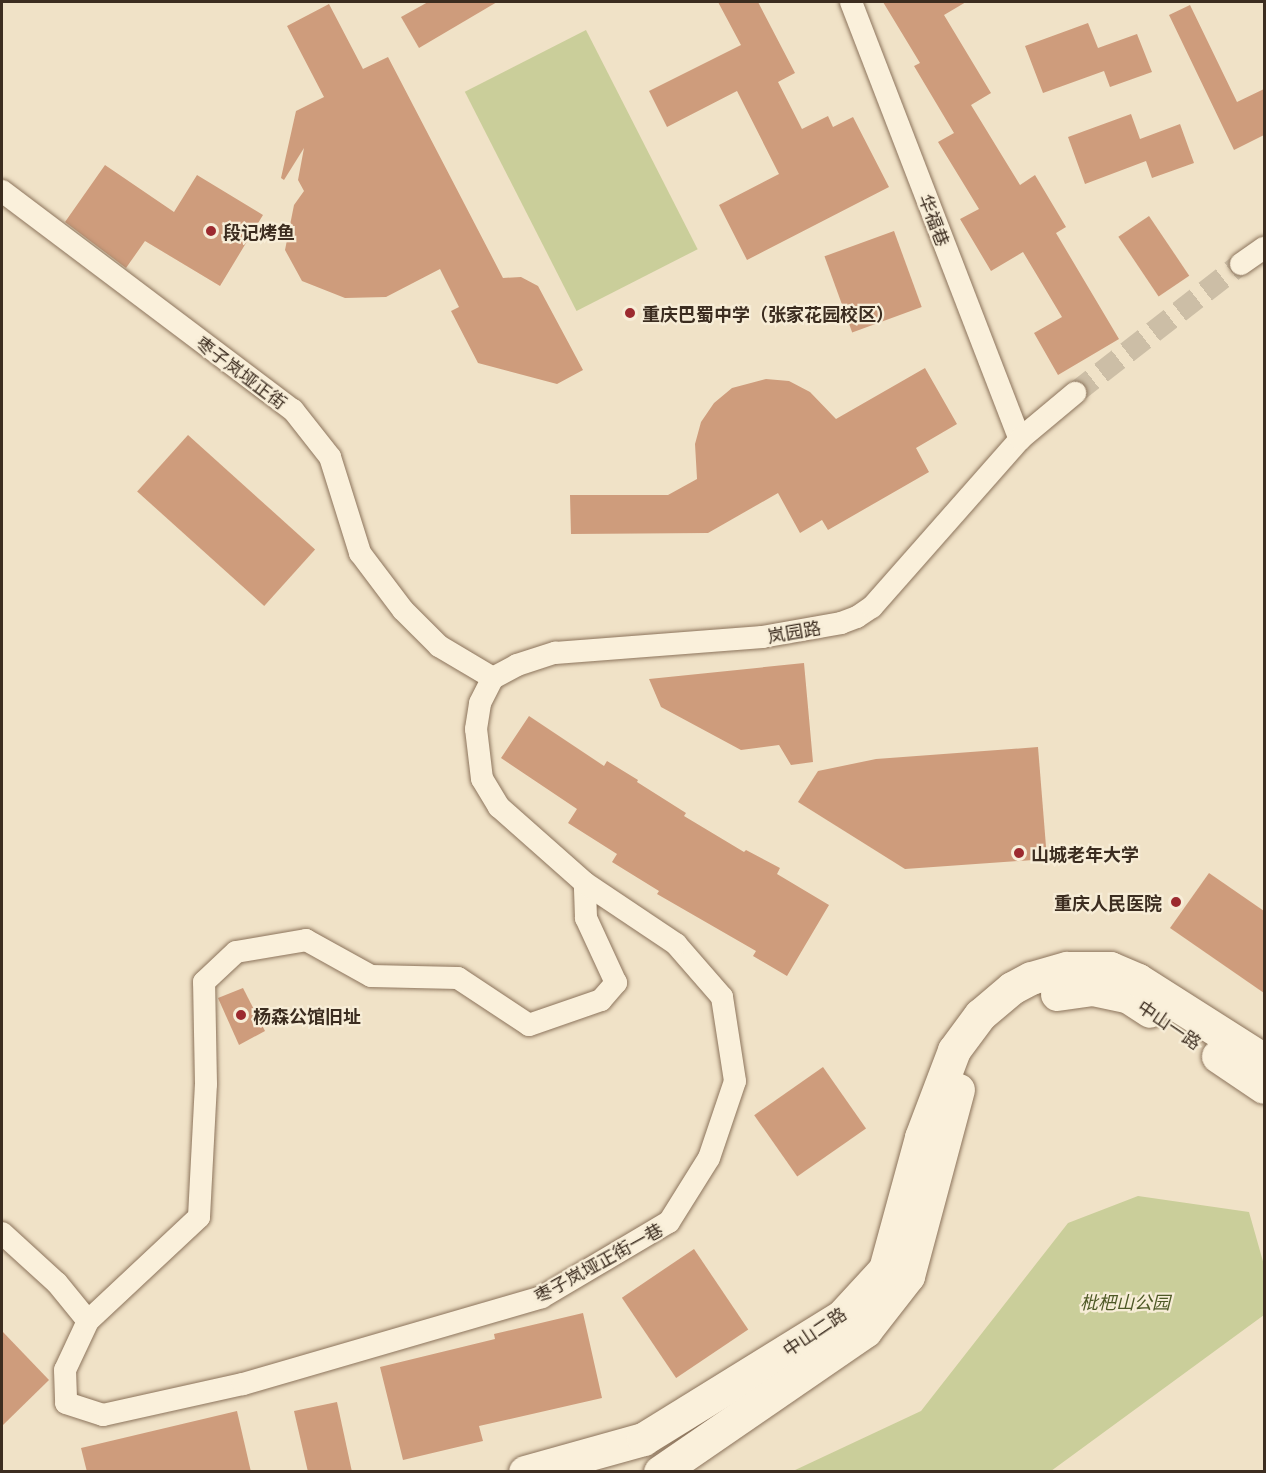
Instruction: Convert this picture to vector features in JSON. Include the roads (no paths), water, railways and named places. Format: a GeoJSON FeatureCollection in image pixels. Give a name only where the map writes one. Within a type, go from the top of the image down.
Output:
{"type":"FeatureCollection","features":[{"type":"Feature","properties":{"kind":"main road","name":"中山一路"},"geometry":{"type":"LineString","coordinates":[[1067,980],[1096,966],[1125,973],[1264,1060]]}},
{"type":"Feature","properties":{"kind":"main road","name":"中山二路"},"geometry":{"type":"LineString","coordinates":[[525,1472],[643,1439],[842,1316],[885,1269],[921,1137],[954,1050],[994,1001],[1031,978],[1067,980]]}},
{"type":"Feature","properties":{"kind":"main road","name":"中山一路"},"geometry":{"type":"LineString","coordinates":[[1067,980],[1127,996],[1264,1087]]}},
{"type":"Feature","properties":{"kind":"main road","name":"中山二路"},"geometry":{"type":"LineString","coordinates":[[660,1472],[865,1331],[909,1276],[961,1079],[994,1028],[1067,980]]}},
{"type":"Feature","properties":{"kind":"street","name":"华福巷"},"geometry":{"type":"LineString","coordinates":[[851,2],[1020,439]]}},
{"type":"Feature","properties":{"kind":"street","name":"枣子岚垭正街"},"geometry":{"type":"LineString","coordinates":[[2,191],[293,410],[330,457],[345,498],[360,553],[403,610],[439,646],[493,678]]}},
{"type":"Feature","properties":{"kind":"street"},"geometry":{"type":"LineString","coordinates":[[1241,264],[1264,248]]}},
{"type":"Feature","properties":{"kind":"street","name":"岚园路"},"geometry":{"type":"LineString","coordinates":[[493,678],[517,665],[555,653],[762,637],[841,623],[857,617],[872,607],[1020,439],[1075,393]]}},
{"type":"Feature","properties":{"kind":"street","name":"枣子岚垭正街一巷"},"geometry":{"type":"LineString","coordinates":[[88,1320],[65,1370],[66,1403],[103,1415],[243,1384],[542,1297],[669,1221],[709,1158],[735,1081],[722,997],[676,944],[585,883],[499,807],[482,778],[476,729],[480,703],[493,678]]}},
{"type":"Feature","properties":{"kind":"street"},"geometry":{"type":"LineString","coordinates":[[2,1233],[57,1283],[88,1320],[200,1217],[206,1084],[204,982],[236,952],[306,940],[371,976],[458,978],[530,1025],[601,1000],[616,983],[586,918],[585,883]]}},
{"type":"Feature","properties":{"kind":"tunnel"},"geometry":{"type":"LineString","coordinates":[[1075,393],[1241,264]]}},
{"type":"Feature","properties":{"kind":"place","name":"段记烤鱼"},"geometry":{"type":"Point","coordinates":[211,231]}},
{"type":"Feature","properties":{"kind":"place","name":"重庆巴蜀中学（张家花园校区）"},"geometry":{"type":"Point","coordinates":[630,313]}},
{"type":"Feature","properties":{"kind":"place","name":"山城老年大学"},"geometry":{"type":"Point","coordinates":[1019,853]}},
{"type":"Feature","properties":{"kind":"place","name":"重庆人民医院"},"geometry":{"type":"Point","coordinates":[1176,902]}},
{"type":"Feature","properties":{"kind":"place","name":"杨森公馆旧址"},"geometry":{"type":"Point","coordinates":[241,1015]}},
{"type":"Feature","properties":{"kind":"park label","name":"枇杷山公园"},"geometry":{"type":"Point","coordinates":[1125,1301]}}]}
